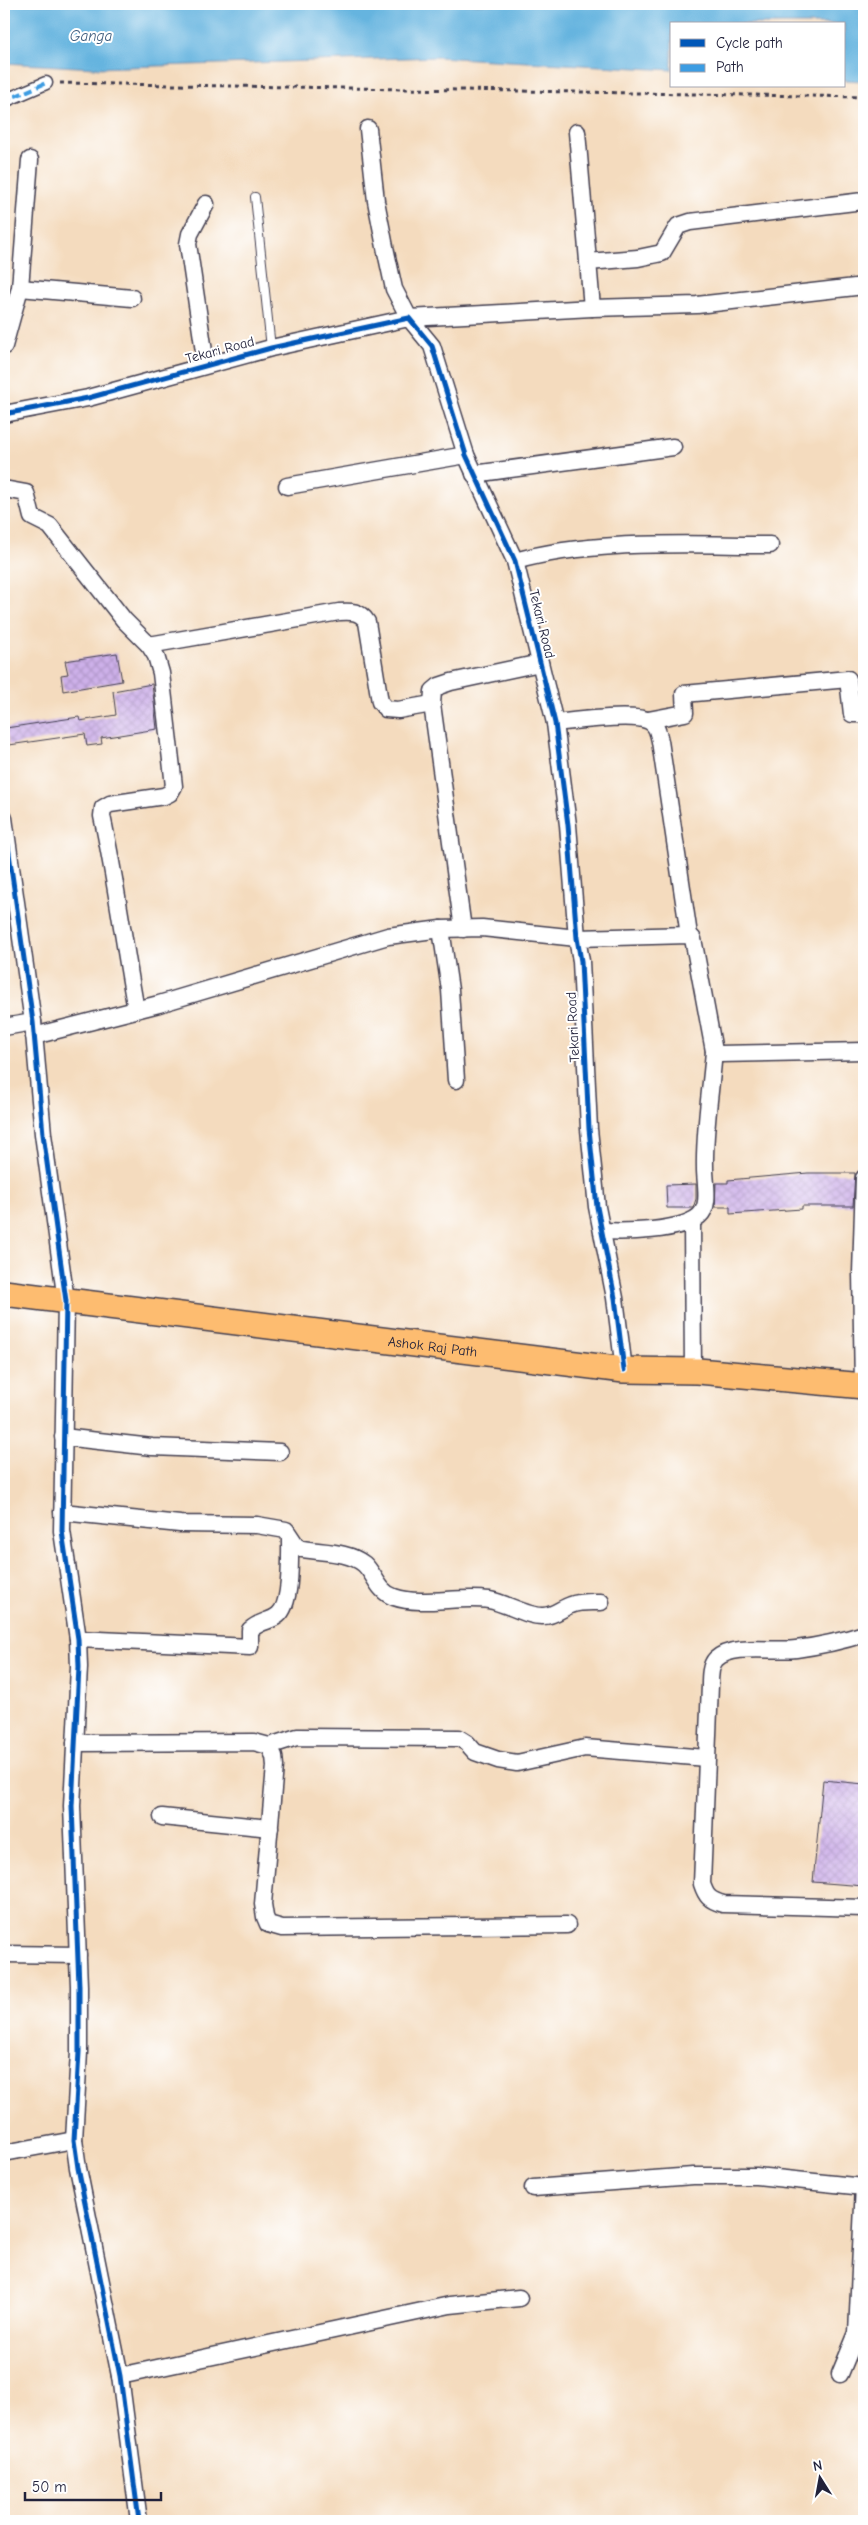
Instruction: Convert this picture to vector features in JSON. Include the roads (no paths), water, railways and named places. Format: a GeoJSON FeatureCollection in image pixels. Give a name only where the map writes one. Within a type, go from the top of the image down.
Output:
{"type":"FeatureCollection","features":[{"type":"Feature","properties":{"kind":"main road","name":"Ashok Raj Path"},"geometry":{"type":"LineString","coordinates":[[4,1293],[624,1370],[693,1371],[864,1386]]}},
{"type":"Feature","properties":{"kind":"street"},"geometry":{"type":"LineString","coordinates":[[4,101],[46,83]]}},
{"type":"Feature","properties":{"kind":"street"},"geometry":{"type":"LineString","coordinates":[[368,129],[376,201],[394,289],[409,318],[592,308],[697,305],[864,286]]}},
{"type":"Feature","properties":{"kind":"street"},"geometry":{"type":"LineString","coordinates":[[577,132],[592,308]]}},
{"type":"Feature","properties":{"kind":"street"},"geometry":{"type":"LineString","coordinates":[[4,346],[20,288],[30,160]]}},
{"type":"Feature","properties":{"kind":"street"},"geometry":{"type":"LineString","coordinates":[[588,262],[638,258],[662,253],[678,226],[690,222],[863,201]]}},
{"type":"Feature","properties":{"kind":"street"},"geometry":{"type":"LineString","coordinates":[[206,204],[190,234],[188,244],[206,365]]}},
{"type":"Feature","properties":{"kind":"street"},"geometry":{"type":"LineString","coordinates":[[20,288],[132,298]]}},
{"type":"Feature","properties":{"kind":"street","name":"Tekari Road"},"geometry":{"type":"LineString","coordinates":[[4,414],[88,398],[271,348],[409,318],[432,346],[466,456],[515,561],[554,723],[568,825],[576,938],[581,961],[589,1129],[602,1231],[615,1298],[624,1370]]}},
{"type":"Feature","properties":{"kind":"street"},"geometry":{"type":"LineString","coordinates":[[474,474],[673,447]]}},
{"type":"Feature","properties":{"kind":"street"},"geometry":{"type":"LineString","coordinates":[[287,486],[466,456]]}},
{"type":"Feature","properties":{"kind":"street"},"geometry":{"type":"LineString","coordinates":[[4,490],[26,493],[32,517],[50,526],[124,620],[149,645],[162,673],[174,786],[170,793],[164,796],[110,804],[104,808],[102,816],[115,876],[121,929],[136,1010]]}},
{"type":"Feature","properties":{"kind":"street"},"geometry":{"type":"LineString","coordinates":[[515,561],[540,553],[580,549],[667,545],[770,545]]}},
{"type":"Feature","properties":{"kind":"street"},"geometry":{"type":"LineString","coordinates":[[149,645],[322,615],[357,612],[363,615],[367,622],[380,702],[386,709],[398,710],[432,704]]}},
{"type":"Feature","properties":{"kind":"street"},"geometry":{"type":"LineString","coordinates":[[463,929],[432,704],[433,691],[439,686],[540,663]]}},
{"type":"Feature","properties":{"kind":"street"},"geometry":{"type":"LineString","coordinates":[[554,723],[587,719],[648,720],[685,713],[684,694],[848,679],[852,714],[864,714]]}},
{"type":"Feature","properties":{"kind":"street"},"geometry":{"type":"LineString","coordinates":[[602,1231],[638,1232],[692,1221],[706,1207],[706,1125],[714,1051],[693,939],[689,935],[660,741],[656,726],[648,720]]}},
{"type":"Feature","properties":{"kind":"street"},"geometry":{"type":"LineString","coordinates":[[4,818],[34,1029],[43,1134],[66,1301],[62,1531],[78,1639],[79,1687],[72,1806],[78,1921],[79,2052],[74,2140],[120,2376],[139,2521]]}},
{"type":"Feature","properties":{"kind":"street"},"geometry":{"type":"LineString","coordinates":[[442,929],[449,982],[456,1080]]}},
{"type":"Feature","properties":{"kind":"street"},"geometry":{"type":"LineString","coordinates":[[4,1027],[34,1029],[136,1010],[388,936],[442,929],[576,938],[689,935]]}},
{"type":"Feature","properties":{"kind":"street"},"geometry":{"type":"LineString","coordinates":[[714,1051],[731,1056],[864,1051]]}},
{"type":"Feature","properties":{"kind":"street"},"geometry":{"type":"LineString","coordinates":[[864,1178],[861,1264],[864,1386]]}},
{"type":"Feature","properties":{"kind":"street"},"geometry":{"type":"LineString","coordinates":[[692,1221],[693,1371]]}},
{"type":"Feature","properties":{"kind":"street"},"geometry":{"type":"LineString","coordinates":[[63,1437],[152,1447],[280,1452]]}},
{"type":"Feature","properties":{"kind":"street"},"geometry":{"type":"LineString","coordinates":[[62,1512],[180,1524],[256,1525],[286,1530],[298,1548],[352,1557],[364,1565],[382,1590],[392,1597],[404,1600],[466,1598],[490,1600],[513,1606],[536,1616],[553,1615],[574,1603],[601,1602]]}},
{"type":"Feature","properties":{"kind":"street"},"geometry":{"type":"LineString","coordinates":[[78,1639],[250,1646],[250,1630],[265,1619],[276,1617],[283,1610],[289,1582],[290,1538]]}},
{"type":"Feature","properties":{"kind":"street"},"geometry":{"type":"LineString","coordinates":[[864,1634],[793,1650],[741,1650],[726,1653],[715,1660],[711,1669],[702,1884],[706,1896],[712,1901],[722,1904],[864,1908]]}},
{"type":"Feature","properties":{"kind":"street"},"geometry":{"type":"LineString","coordinates":[[76,1743],[254,1742],[269,1746],[286,1740],[305,1737],[459,1738],[467,1743],[474,1752],[498,1760],[517,1762],[585,1748],[706,1758]]}},
{"type":"Feature","properties":{"kind":"street"},"geometry":{"type":"LineString","coordinates":[[269,1746],[274,1756],[275,1766],[263,1904],[268,1924],[282,1928],[567,1925]]}},
{"type":"Feature","properties":{"kind":"street"},"geometry":{"type":"LineString","coordinates":[[162,1817],[270,1828]]}},
{"type":"Feature","properties":{"kind":"street"},"geometry":{"type":"LineString","coordinates":[[4,1954],[78,1955]]}},
{"type":"Feature","properties":{"kind":"street"},"geometry":{"type":"LineString","coordinates":[[4,2153],[74,2140]]}},
{"type":"Feature","properties":{"kind":"street"},"geometry":{"type":"LineString","coordinates":[[533,2188],[693,2176],[756,2176],[864,2186],[857,2333],[840,2374]]}},
{"type":"Feature","properties":{"kind":"street"},"geometry":{"type":"LineString","coordinates":[[120,2376],[450,2305],[519,2298]]}},
{"type":"Feature","properties":{"kind":"lane"},"geometry":{"type":"LineString","coordinates":[[255,197],[271,348]]}},
{"type":"Feature","properties":{"kind":"water","name":"Ganga"},"geometry":{"type":"Polygon","coordinates":[[[4,4],[864,4],[864,81],[846,80],[846,22],[670,22],[670,70],[437,57],[95,68],[4,63],[4,4]]]}}]}
